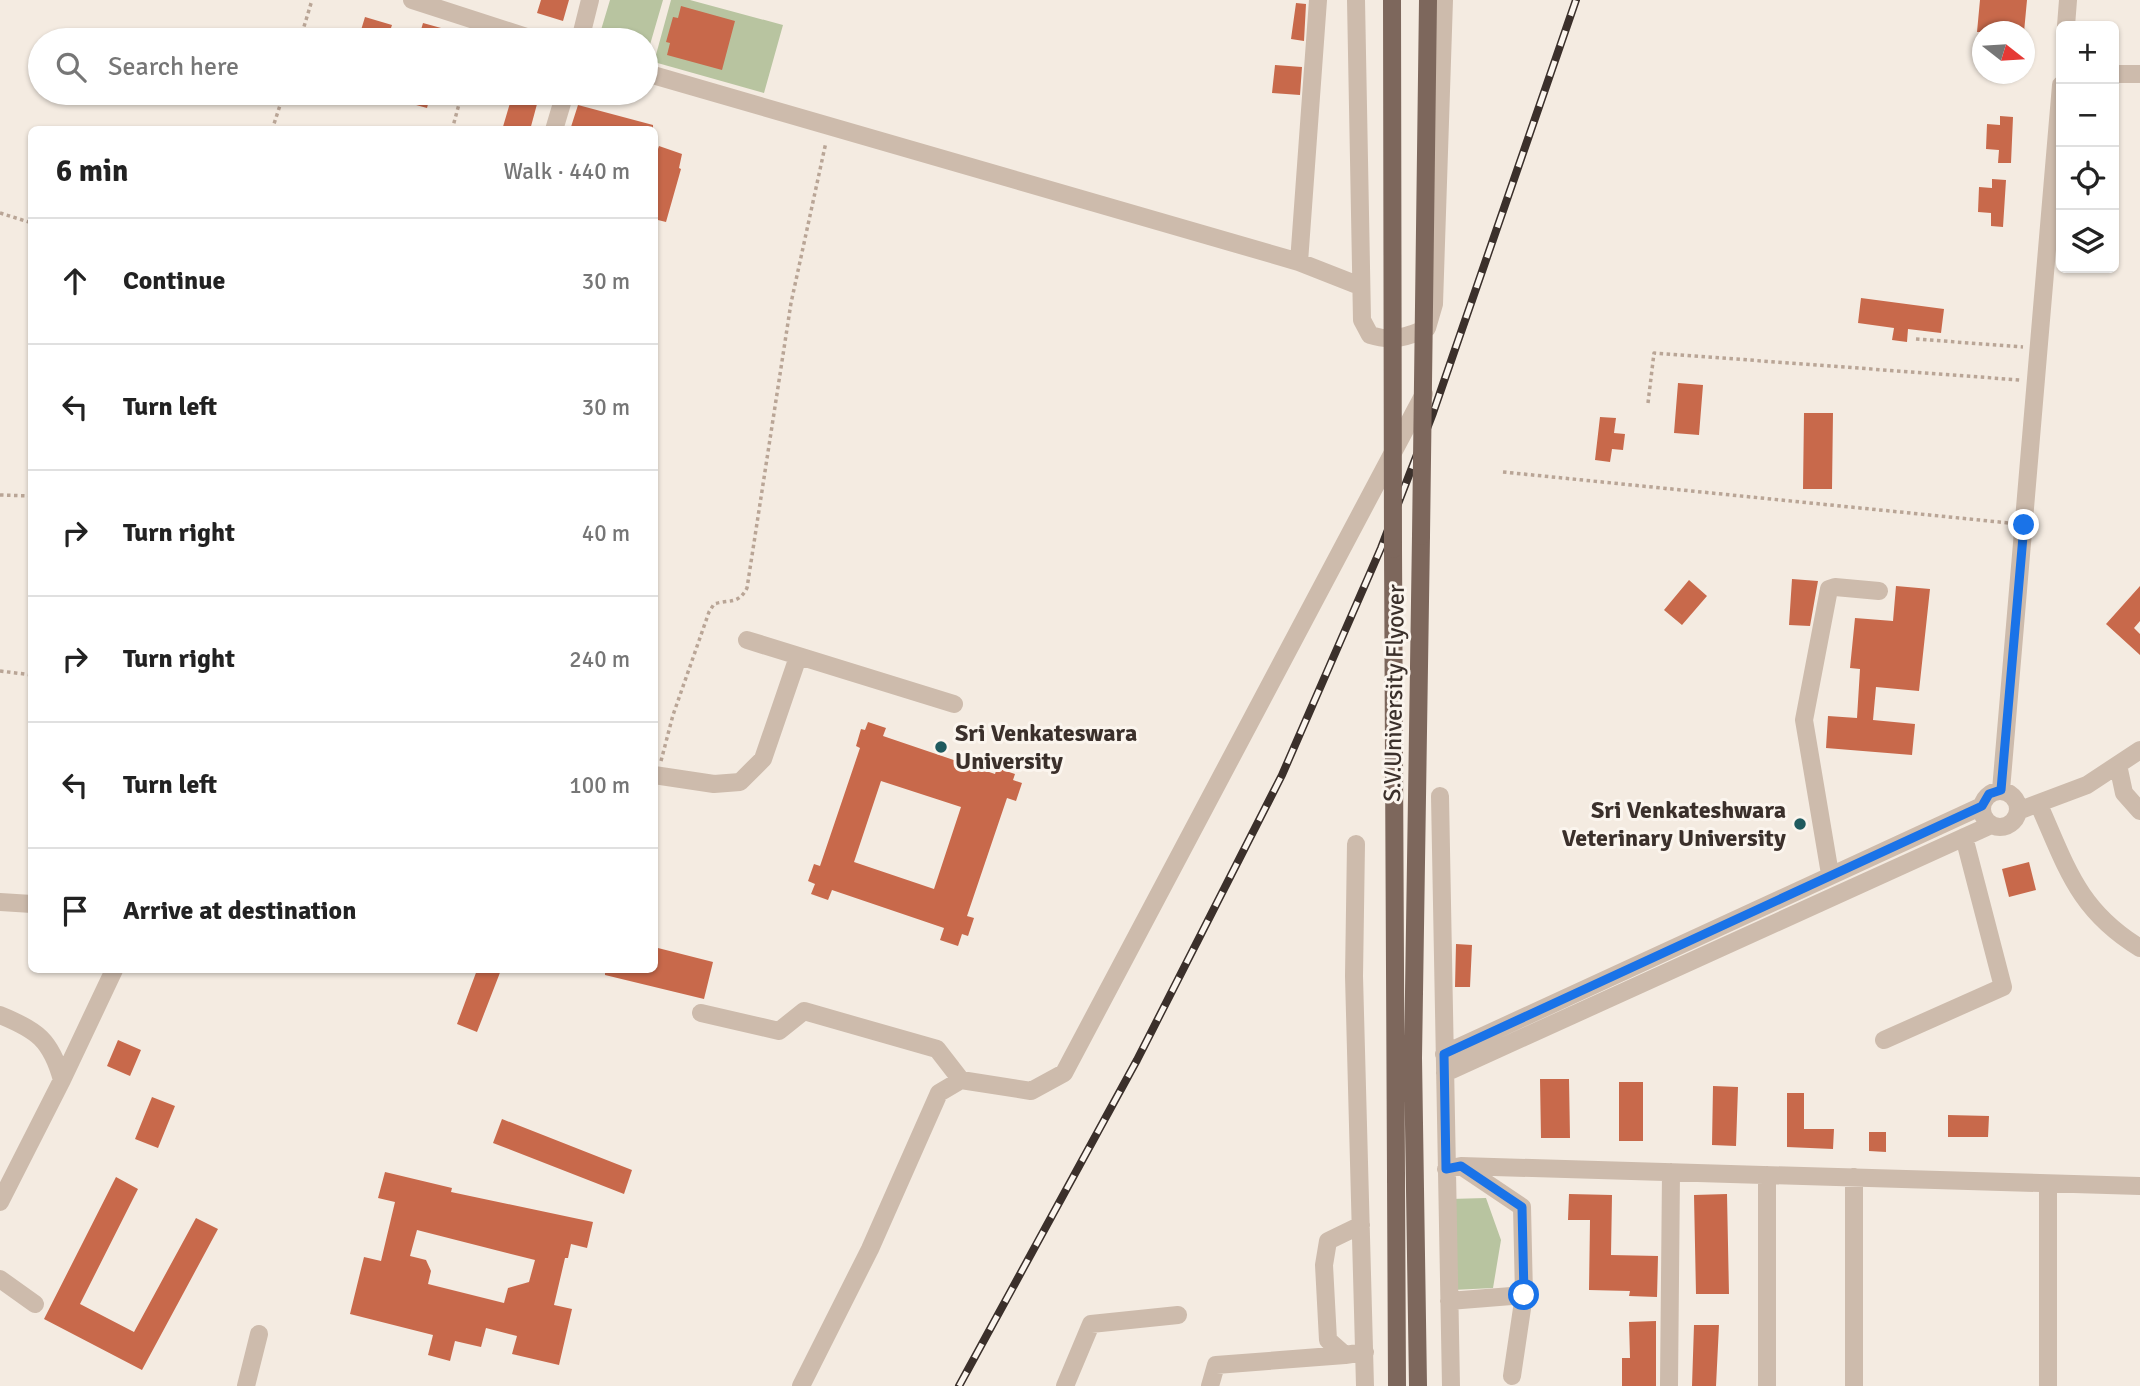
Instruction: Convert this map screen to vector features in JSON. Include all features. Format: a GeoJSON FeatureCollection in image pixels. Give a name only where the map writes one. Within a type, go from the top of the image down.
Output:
{"type":"FeatureCollection","features":[{"type":"Feature","properties":{"kind":"main road","name":"S.V.University Flyover"},"geometry":{"type":"LineString","coordinates":[[1392,0],[1397,1386]]}},
{"type":"Feature","properties":{"kind":"main road","name":"S.V.University Flyover"},"geometry":{"type":"LineString","coordinates":[[1418,1386],[1413,1058],[1428,0]]}},
{"type":"Feature","properties":{"kind":"street"},"geometry":{"type":"LineString","coordinates":[[412,0],[499,28]]}},
{"type":"Feature","properties":{"kind":"street"},"geometry":{"type":"LineString","coordinates":[[583,28],[590,0]]}},
{"type":"Feature","properties":{"kind":"street"},"geometry":{"type":"LineString","coordinates":[[1299,262],[1318,0]]}},
{"type":"Feature","properties":{"kind":"street"},"geometry":{"type":"LineString","coordinates":[[1356,0],[1362,320],[1370,335],[1384,340],[1407,337],[1427,328]]}},
{"type":"Feature","properties":{"kind":"street"},"geometry":{"type":"LineString","coordinates":[[801,1386],[870,1249],[939,1093],[961,1080],[1031,1091],[1064,1073],[1423,399],[1428,370],[1427,328],[1434,304],[1438,238],[1444,0]]}},
{"type":"Feature","properties":{"kind":"street"},"geometry":{"type":"LineString","coordinates":[[2066,21],[2068,0]]}},
{"type":"Feature","properties":{"kind":"street"},"geometry":{"type":"LineString","coordinates":[[2119,74],[2140,74]]}},
{"type":"Feature","properties":{"kind":"street"},"geometry":{"type":"LineString","coordinates":[[658,76],[1299,262],[1360,286]]}},
{"type":"Feature","properties":{"kind":"street"},"geometry":{"type":"LineString","coordinates":[[555,126],[561,105]]}},
{"type":"Feature","properties":{"kind":"street"},"geometry":{"type":"LineString","coordinates":[[2001,790],[2056,145]]}},
{"type":"Feature","properties":{"kind":"street"},"geometry":{"type":"LineString","coordinates":[[1830,874],[1804,716],[1829,589],[1835,587],[1879,591]]}},
{"type":"Feature","properties":{"kind":"street"},"geometry":{"type":"LineString","coordinates":[[747,640],[954,704]]}},
{"type":"Feature","properties":{"kind":"street"},"geometry":{"type":"LineString","coordinates":[[658,775],[714,784],[740,782],[763,759],[798,657]]}},
{"type":"Feature","properties":{"kind":"street"},"geometry":{"type":"LineString","coordinates":[[1445,1073],[1991,825],[2008,825],[2018,811],[2087,785],[2140,750]]}},
{"type":"Feature","properties":{"kind":"street"},"geometry":{"type":"LineString","coordinates":[[2118,765],[2124,793],[2140,811]]}},
{"type":"Feature","properties":{"kind":"street"},"geometry":{"type":"LineString","coordinates":[[1444,1054],[1982,806],[1989,794],[2001,790],[2012,795],[2018,811]]}},
{"type":"Feature","properties":{"kind":"street"},"geometry":{"type":"LineString","coordinates":[[1440,796],[1444,1054],[1453,1168],[1449,1301],[1451,1386]]}},
{"type":"Feature","properties":{"kind":"street"},"geometry":{"type":"LineString","coordinates":[[2039,805],[2077,890],[2112,931],[2140,948]]}},
{"type":"Feature","properties":{"kind":"street"},"geometry":{"type":"LineString","coordinates":[[1982,806],[1984,817],[1991,825]]}},
{"type":"Feature","properties":{"kind":"street"},"geometry":{"type":"LineString","coordinates":[[1884,1040],[2003,987],[1964,838]]}},
{"type":"Feature","properties":{"kind":"street"},"geometry":{"type":"LineString","coordinates":[[1356,844],[1354,976],[1365,1386]]}},
{"type":"Feature","properties":{"kind":"street"},"geometry":{"type":"LineString","coordinates":[[0,902],[28,904]]}},
{"type":"Feature","properties":{"kind":"street"},"geometry":{"type":"LineString","coordinates":[[0,1202],[113,973]]}},
{"type":"Feature","properties":{"kind":"street"},"geometry":{"type":"LineString","coordinates":[[701,1013],[779,1031],[804,1011],[937,1049],[961,1080]]}},
{"type":"Feature","properties":{"kind":"street"},"geometry":{"type":"LineString","coordinates":[[0,1015],[31,1028],[48,1044],[62,1080]]}},
{"type":"Feature","properties":{"kind":"street"},"geometry":{"type":"LineString","coordinates":[[1453,1168],[2140,1186]]}},
{"type":"Feature","properties":{"kind":"street"},"geometry":{"type":"LineString","coordinates":[[1453,1168],[1522,1207],[1524,1295],[1512,1376]]}},
{"type":"Feature","properties":{"kind":"street"},"geometry":{"type":"LineString","coordinates":[[1670,1386],[1671,1172]]}},
{"type":"Feature","properties":{"kind":"street"},"geometry":{"type":"LineString","coordinates":[[1767,1175],[1768,1386]]}},
{"type":"Feature","properties":{"kind":"street"},"geometry":{"type":"LineString","coordinates":[[1854,1177],[1854,1386]]}},
{"type":"Feature","properties":{"kind":"street"},"geometry":{"type":"LineString","coordinates":[[2048,1184],[2048,1386]]}},
{"type":"Feature","properties":{"kind":"street"},"geometry":{"type":"LineString","coordinates":[[1345,1355],[1328,1340],[1324,1265],[1328,1241],[1361,1226]]}},
{"type":"Feature","properties":{"kind":"street"},"geometry":{"type":"LineString","coordinates":[[0,1279],[35,1304]]}},
{"type":"Feature","properties":{"kind":"street"},"geometry":{"type":"LineString","coordinates":[[1449,1301],[1524,1295]]}},
{"type":"Feature","properties":{"kind":"street"},"geometry":{"type":"LineString","coordinates":[[1065,1386],[1091,1324],[1178,1315]]}},
{"type":"Feature","properties":{"kind":"street"},"geometry":{"type":"LineString","coordinates":[[246,1386],[259,1335]]}},
{"type":"Feature","properties":{"kind":"street"},"geometry":{"type":"LineString","coordinates":[[1210,1386],[1216,1365],[1364,1352]]}},
{"type":"Feature","properties":{"kind":"path"},"geometry":{"type":"LineString","coordinates":[[304,28],[312,0]]}},
{"type":"Feature","properties":{"kind":"path"},"geometry":{"type":"LineString","coordinates":[[273,126],[280,105]]}},
{"type":"Feature","properties":{"kind":"path"},"geometry":{"type":"LineString","coordinates":[[453,126],[459,105]]}},
{"type":"Feature","properties":{"kind":"path"},"geometry":{"type":"LineString","coordinates":[[658,768],[673,715],[709,612],[714,604],[735,602],[747,588],[791,303],[830,126]]}},
{"type":"Feature","properties":{"kind":"path"},"geometry":{"type":"LineString","coordinates":[[0,214],[28,222]]}},
{"type":"Feature","properties":{"kind":"path"},"geometry":{"type":"LineString","coordinates":[[1916,339],[2039,348]]}},
{"type":"Feature","properties":{"kind":"path"},"geometry":{"type":"LineString","coordinates":[[1648,403],[1654,353],[2036,382]]}},
{"type":"Feature","properties":{"kind":"path"},"geometry":{"type":"LineString","coordinates":[[1503,472],[2024,525]]}},
{"type":"Feature","properties":{"kind":"path"},"geometry":{"type":"LineString","coordinates":[[0,495],[28,496]]}},
{"type":"Feature","properties":{"kind":"path"},"geometry":{"type":"LineString","coordinates":[[0,671],[28,674]]}},
{"type":"Feature","properties":{"kind":"green space"},"geometry":{"type":"Polygon","coordinates":[[[610,0],[663,0],[655,28],[602,28],[610,0]]]}},
{"type":"Feature","properties":{"kind":"green space"},"geometry":{"type":"Polygon","coordinates":[[[671,0],[690,0],[783,25],[764,93],[658,63],[658,47],[671,0]]]}},
{"type":"Feature","properties":{"kind":"green space"},"geometry":{"type":"Polygon","coordinates":[[[1486,1198],[1501,1240],[1493,1288],[1452,1290],[1450,1199],[1486,1198]]]}},
{"type":"Feature","properties":{"kind":"building"},"geometry":{"type":"Polygon","coordinates":[[[541,0],[569,0],[563,21],[537,13],[541,0]]]}},
{"type":"Feature","properties":{"kind":"building"},"geometry":{"type":"Polygon","coordinates":[[[1980,0],[2027,0],[2025,21],[1978,21],[1980,0]]]}},
{"type":"Feature","properties":{"kind":"building"},"geometry":{"type":"Polygon","coordinates":[[[1296,3],[1306,4],[1304,41],[1291,39],[1296,3]]]}},
{"type":"Feature","properties":{"kind":"building"},"geometry":{"type":"Polygon","coordinates":[[[681,6],[735,21],[722,70],[667,55],[670,43],[666,42],[673,17],[678,18],[681,6]]]}},
{"type":"Feature","properties":{"kind":"building"},"geometry":{"type":"Polygon","coordinates":[[[365,17],[392,25],[391,28],[362,28],[365,17]]]}},
{"type":"Feature","properties":{"kind":"building"},"geometry":{"type":"Polygon","coordinates":[[[423,23],[441,28],[422,28],[423,23]]]}},
{"type":"Feature","properties":{"kind":"building"},"geometry":{"type":"Polygon","coordinates":[[[1275,65],[1302,67],[1300,95],[1272,93],[1275,65]]]}},
{"type":"Feature","properties":{"kind":"building"},"geometry":{"type":"Polygon","coordinates":[[[509,105],[537,105],[531,126],[503,126],[509,105]]]}},
{"type":"Feature","properties":{"kind":"building"},"geometry":{"type":"Polygon","coordinates":[[[578,105],[653,125],[653,126],[571,126],[578,105]]]}},
{"type":"Feature","properties":{"kind":"building"},"geometry":{"type":"Polygon","coordinates":[[[2000,116],[2013,117],[2011,163],[1998,163],[1999,150],[1986,149],[1987,124],[2000,125],[2000,116]]]}},
{"type":"Feature","properties":{"kind":"building"},"geometry":{"type":"Polygon","coordinates":[[[659,146],[682,154],[681,169],[666,222],[658,220],[659,146]]]}},
{"type":"Feature","properties":{"kind":"building"},"geometry":{"type":"Polygon","coordinates":[[[1992,179],[2006,180],[2003,227],[1991,226],[1991,213],[1978,212],[1979,187],[1992,188],[1992,179]]]}},
{"type":"Feature","properties":{"kind":"building"},"geometry":{"type":"Polygon","coordinates":[[[1861,298],[1944,309],[1941,333],[1908,329],[1907,342],[1892,340],[1894,328],[1858,323],[1861,298]]]}},
{"type":"Feature","properties":{"kind":"building"},"geometry":{"type":"Polygon","coordinates":[[[1678,383],[1703,385],[1699,435],[1674,433],[1678,383]]]}},
{"type":"Feature","properties":{"kind":"building"},"geometry":{"type":"Polygon","coordinates":[[[1804,413],[1833,413],[1832,489],[1803,489],[1804,413]]]}},
{"type":"Feature","properties":{"kind":"building"},"geometry":{"type":"Polygon","coordinates":[[[1600,417],[1616,418],[1614,433],[1625,434],[1623,450],[1612,449],[1610,462],[1595,460],[1600,417]]]}},
{"type":"Feature","properties":{"kind":"building"},"geometry":{"type":"Polygon","coordinates":[[[1792,579],[1818,581],[1810,626],[1789,625],[1792,579]]]}},
{"type":"Feature","properties":{"kind":"building"},"geometry":{"type":"Polygon","coordinates":[[[1689,580],[1707,596],[1682,625],[1664,610],[1689,580]]]}},
{"type":"Feature","properties":{"kind":"building"},"geometry":{"type":"Polygon","coordinates":[[[1896,586],[1930,589],[1919,691],[1876,687],[1873,720],[1915,724],[1912,755],[1826,748],[1828,716],[1857,718],[1860,669],[1850,668],[1855,618],[1893,621],[1896,586]]]}},
{"type":"Feature","properties":{"kind":"building"},"geometry":{"type":"Polygon","coordinates":[[[2140,586],[2140,621],[2134,628],[2140,634],[2140,655],[2106,624],[2140,586]]]}},
{"type":"Feature","properties":{"kind":"building"},"geometry":{"type":"Polygon","coordinates":[[[868,722],[886,728],[883,736],[995,774],[997,768],[1015,774],[1013,780],[1022,783],[1016,801],[1007,798],[967,916],[974,918],[968,936],[962,934],[958,946],[940,940],[944,928],[832,890],[828,900],[811,894],[815,884],[808,881],[814,864],[820,866],[860,748],[856,746],[861,729],[865,730],[868,722]],[[881,781],[854,862],[934,889],[961,807],[881,781]]]}},
{"type":"Feature","properties":{"kind":"building"},"geometry":{"type":"Polygon","coordinates":[[[2029,862],[2036,890],[2009,897],[2002,869],[2029,862]]]}},
{"type":"Feature","properties":{"kind":"building"},"geometry":{"type":"Polygon","coordinates":[[[1456,944],[1472,945],[1470,987],[1455,987],[1456,944]]]}},
{"type":"Feature","properties":{"kind":"building"},"geometry":{"type":"Polygon","coordinates":[[[658,948],[713,962],[704,999],[605,975],[658,973],[658,948]]]}},
{"type":"Feature","properties":{"kind":"building"},"geometry":{"type":"Polygon","coordinates":[[[476,973],[500,973],[477,1032],[457,1024],[476,973]]]}},
{"type":"Feature","properties":{"kind":"building"},"geometry":{"type":"Polygon","coordinates":[[[118,1040],[141,1050],[130,1076],[107,1066],[118,1040]]]}},
{"type":"Feature","properties":{"kind":"building"},"geometry":{"type":"Polygon","coordinates":[[[1540,1079],[1569,1079],[1570,1138],[1541,1138],[1540,1079]]]}},
{"type":"Feature","properties":{"kind":"building"},"geometry":{"type":"Polygon","coordinates":[[[1619,1082],[1643,1082],[1643,1141],[1619,1141],[1619,1082]]]}},
{"type":"Feature","properties":{"kind":"building"},"geometry":{"type":"Polygon","coordinates":[[[1713,1086],[1738,1087],[1736,1146],[1712,1145],[1713,1086]]]}},
{"type":"Feature","properties":{"kind":"building"},"geometry":{"type":"Polygon","coordinates":[[[1787,1093],[1804,1093],[1804,1129],[1834,1129],[1833,1149],[1787,1147],[1787,1093]]]}},
{"type":"Feature","properties":{"kind":"building"},"geometry":{"type":"Polygon","coordinates":[[[152,1097],[175,1106],[158,1148],[135,1139],[152,1097]]]}},
{"type":"Feature","properties":{"kind":"building"},"geometry":{"type":"Polygon","coordinates":[[[1948,1115],[1989,1116],[1988,1137],[1948,1137],[1948,1115]]]}},
{"type":"Feature","properties":{"kind":"building"},"geometry":{"type":"Polygon","coordinates":[[[502,1119],[632,1170],[624,1194],[493,1143],[502,1119]]]}},
{"type":"Feature","properties":{"kind":"building"},"geometry":{"type":"Polygon","coordinates":[[[1869,1132],[1886,1132],[1886,1152],[1869,1151],[1869,1132]]]}},
{"type":"Feature","properties":{"kind":"building"},"geometry":{"type":"Polygon","coordinates":[[[385,1172],[452,1188],[451,1192],[593,1222],[587,1248],[571,1244],[568,1258],[565,1258],[554,1305],[572,1309],[559,1365],[512,1354],[517,1336],[486,1328],[481,1347],[455,1341],[450,1361],[428,1355],[433,1335],[350,1314],[364,1257],[381,1261],[395,1202],[378,1198],[385,1172]],[[417,1230],[410,1256],[426,1260],[431,1271],[428,1284],[504,1303],[508,1288],[529,1282],[535,1260],[417,1230]]]}},
{"type":"Feature","properties":{"kind":"building"},"geometry":{"type":"Polygon","coordinates":[[[116,1177],[138,1189],[80,1304],[134,1332],[196,1218],[218,1229],[142,1370],[44,1319],[116,1177]]]}},
{"type":"Feature","properties":{"kind":"building"},"geometry":{"type":"Polygon","coordinates":[[[1569,1194],[1612,1195],[1611,1255],[1658,1256],[1657,1297],[1629,1296],[1630,1291],[1589,1290],[1590,1220],[1568,1220],[1569,1194]]]}},
{"type":"Feature","properties":{"kind":"building"},"geometry":{"type":"Polygon","coordinates":[[[1727,1194],[1729,1294],[1696,1294],[1694,1195],[1727,1194]]]}},
{"type":"Feature","properties":{"kind":"building"},"geometry":{"type":"Polygon","coordinates":[[[1656,1321],[1656,1386],[1622,1386],[1622,1358],[1630,1358],[1629,1322],[1656,1321]]]}},
{"type":"Feature","properties":{"kind":"building"},"geometry":{"type":"Polygon","coordinates":[[[1694,1325],[1719,1325],[1716,1386],[1692,1386],[1694,1325]]]}},
{"type":"Feature","properties":{"kind":"railway"},"geometry":{"type":"LineString","coordinates":[[959,1386],[1137,1060],[1282,775],[1381,548],[1433,413],[1576,0]]}},
{"type":"Feature","properties":{"kind":"place","name":"Sri Venkateswara University"},"geometry":{"type":"Point","coordinates":[941,747]}},
{"type":"Feature","properties":{"kind":"place","name":"Sri Venkateshwara Veterinary University"},"geometry":{"type":"Point","coordinates":[1800,824]}},
{"type":"Feature","properties":{"kind":"route"},"geometry":{"type":"LineString","coordinates":[[1524,1295],[1522,1207],[1461,1166],[1446,1169],[1444,1054],[1982,806],[1989,794],[2001,790],[2024,525]]}}]}
